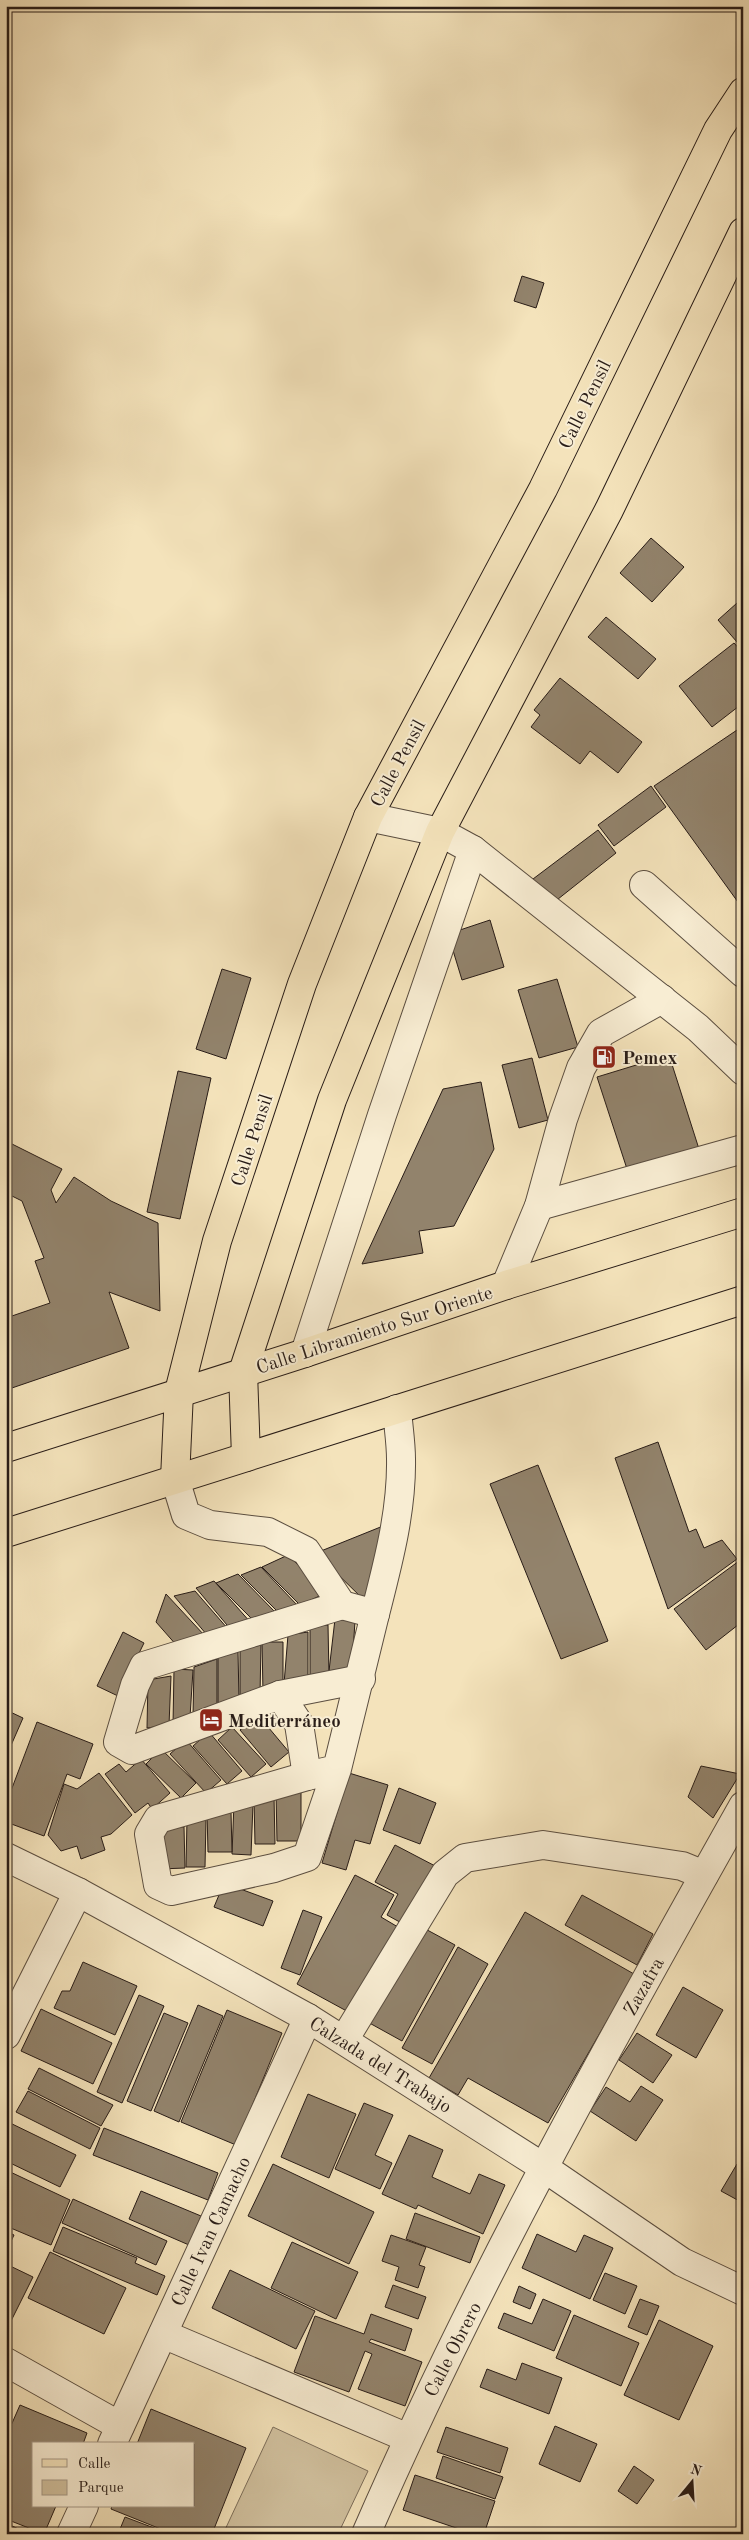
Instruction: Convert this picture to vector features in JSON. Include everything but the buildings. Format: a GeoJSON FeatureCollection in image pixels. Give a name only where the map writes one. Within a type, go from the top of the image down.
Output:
{"type":"FeatureCollection","features":[{"type":"Feature","properties":{"kind":"main road","name":"Calle Pensil"},"geometry":{"type":"LineString","coordinates":[[175,1480],[179,1392],[217,1240],[302,984],[368,817],[543,488],[718,130],[743,92]]}},
{"type":"Feature","properties":{"kind":"main road"},"geometry":{"type":"LineString","coordinates":[[246,1457],[243,1372],[332,1100],[440,832],[609,510],[743,232]]}},
{"type":"Feature","properties":{"kind":"main road","name":"Calle Libramiento Sur Oriente"},"geometry":{"type":"LineString","coordinates":[[6,1448],[305,1353],[506,1285],[743,1212]]}},
{"type":"Feature","properties":{"kind":"main road"},"geometry":{"type":"LineString","coordinates":[[6,1532],[743,1300]]}},
{"type":"Feature","properties":{"kind":"street"},"geometry":{"type":"LineString","coordinates":[[368,817],[440,832],[473,850],[698,1028],[743,1071]]}},
{"type":"Feature","properties":{"kind":"street"},"geometry":{"type":"LineString","coordinates":[[305,1353],[385,1106],[473,850]]}},
{"type":"Feature","properties":{"kind":"street"},"geometry":{"type":"LineString","coordinates":[[644,885],[743,972]]}},
{"type":"Feature","properties":{"kind":"street"},"geometry":{"type":"LineString","coordinates":[[506,1285],[539,1206],[563,1119],[581,1068],[601,1033],[662,999]]}},
{"type":"Feature","properties":{"kind":"street"},"geometry":{"type":"LineString","coordinates":[[539,1206],[743,1149]]}},
{"type":"Feature","properties":{"kind":"street"},"geometry":{"type":"LineString","coordinates":[[337,1770],[307,1776],[158,1819],[148,1834],[158,1885],[171,1891],[274,1868],[307,1856],[337,1770],[390,1556],[399,1496],[402,1458],[397,1409]]}},
{"type":"Feature","properties":{"kind":"street"},"geometry":{"type":"LineString","coordinates":[[175,1480],[186,1514],[210,1525],[268,1532],[306,1551],[342,1605]]}},
{"type":"Feature","properties":{"kind":"street"},"geometry":{"type":"LineString","coordinates":[[361,1679],[280,1695],[132,1750],[118,1742],[135,1685],[144,1666],[342,1605],[375,1614]]}},
{"type":"Feature","properties":{"kind":"street"},"geometry":{"type":"LineString","coordinates":[[280,1695],[299,1724],[307,1776]]}},
{"type":"Feature","properties":{"kind":"street","name":"Zazafra"},"geometry":{"type":"LineString","coordinates":[[543,2166],[743,1806]]}},
{"type":"Feature","properties":{"kind":"street"},"geometry":{"type":"LineString","coordinates":[[344,2040],[444,1874],[465,1858],[543,1845],[682,1866],[704,1875]]}},
{"type":"Feature","properties":{"kind":"street","name":"Calzada del Trabajo"},"geometry":{"type":"LineString","coordinates":[[6,1857],[78,1892],[308,2018],[543,2166],[682,2262],[743,2291]]}},
{"type":"Feature","properties":{"kind":"street"},"geometry":{"type":"LineString","coordinates":[[6,2035],[78,1892]]}},
{"type":"Feature","properties":{"kind":"street","name":"Calle Ivan Camacho"},"geometry":{"type":"LineString","coordinates":[[116,2435],[308,2018]]}},
{"type":"Feature","properties":{"kind":"street","name":"Calle Obrero"},"geometry":{"type":"LineString","coordinates":[[366,2534],[408,2438],[543,2166]]}},
{"type":"Feature","properties":{"kind":"street"},"geometry":{"type":"LineString","coordinates":[[163,2334],[408,2438]]}},
{"type":"Feature","properties":{"kind":"street"},"geometry":{"type":"LineString","coordinates":[[6,2362],[116,2435]]}},
{"type":"Feature","properties":{"kind":"street"},"geometry":{"type":"LineString","coordinates":[[71,2534],[83,2508]]}},
{"type":"Feature","properties":{"kind":"green space"},"geometry":{"type":"Polygon","coordinates":[[[273,2427],[368,2471],[338,2534],[223,2534],[273,2427]]]}},
{"type":"Feature","properties":{"kind":"place","name":"Pemex"},"geometry":{"type":"Point","coordinates":[604,1057]}},
{"type":"Feature","properties":{"kind":"place","name":"Mediterráneo"},"geometry":{"type":"Point","coordinates":[211,1720]}}]}
